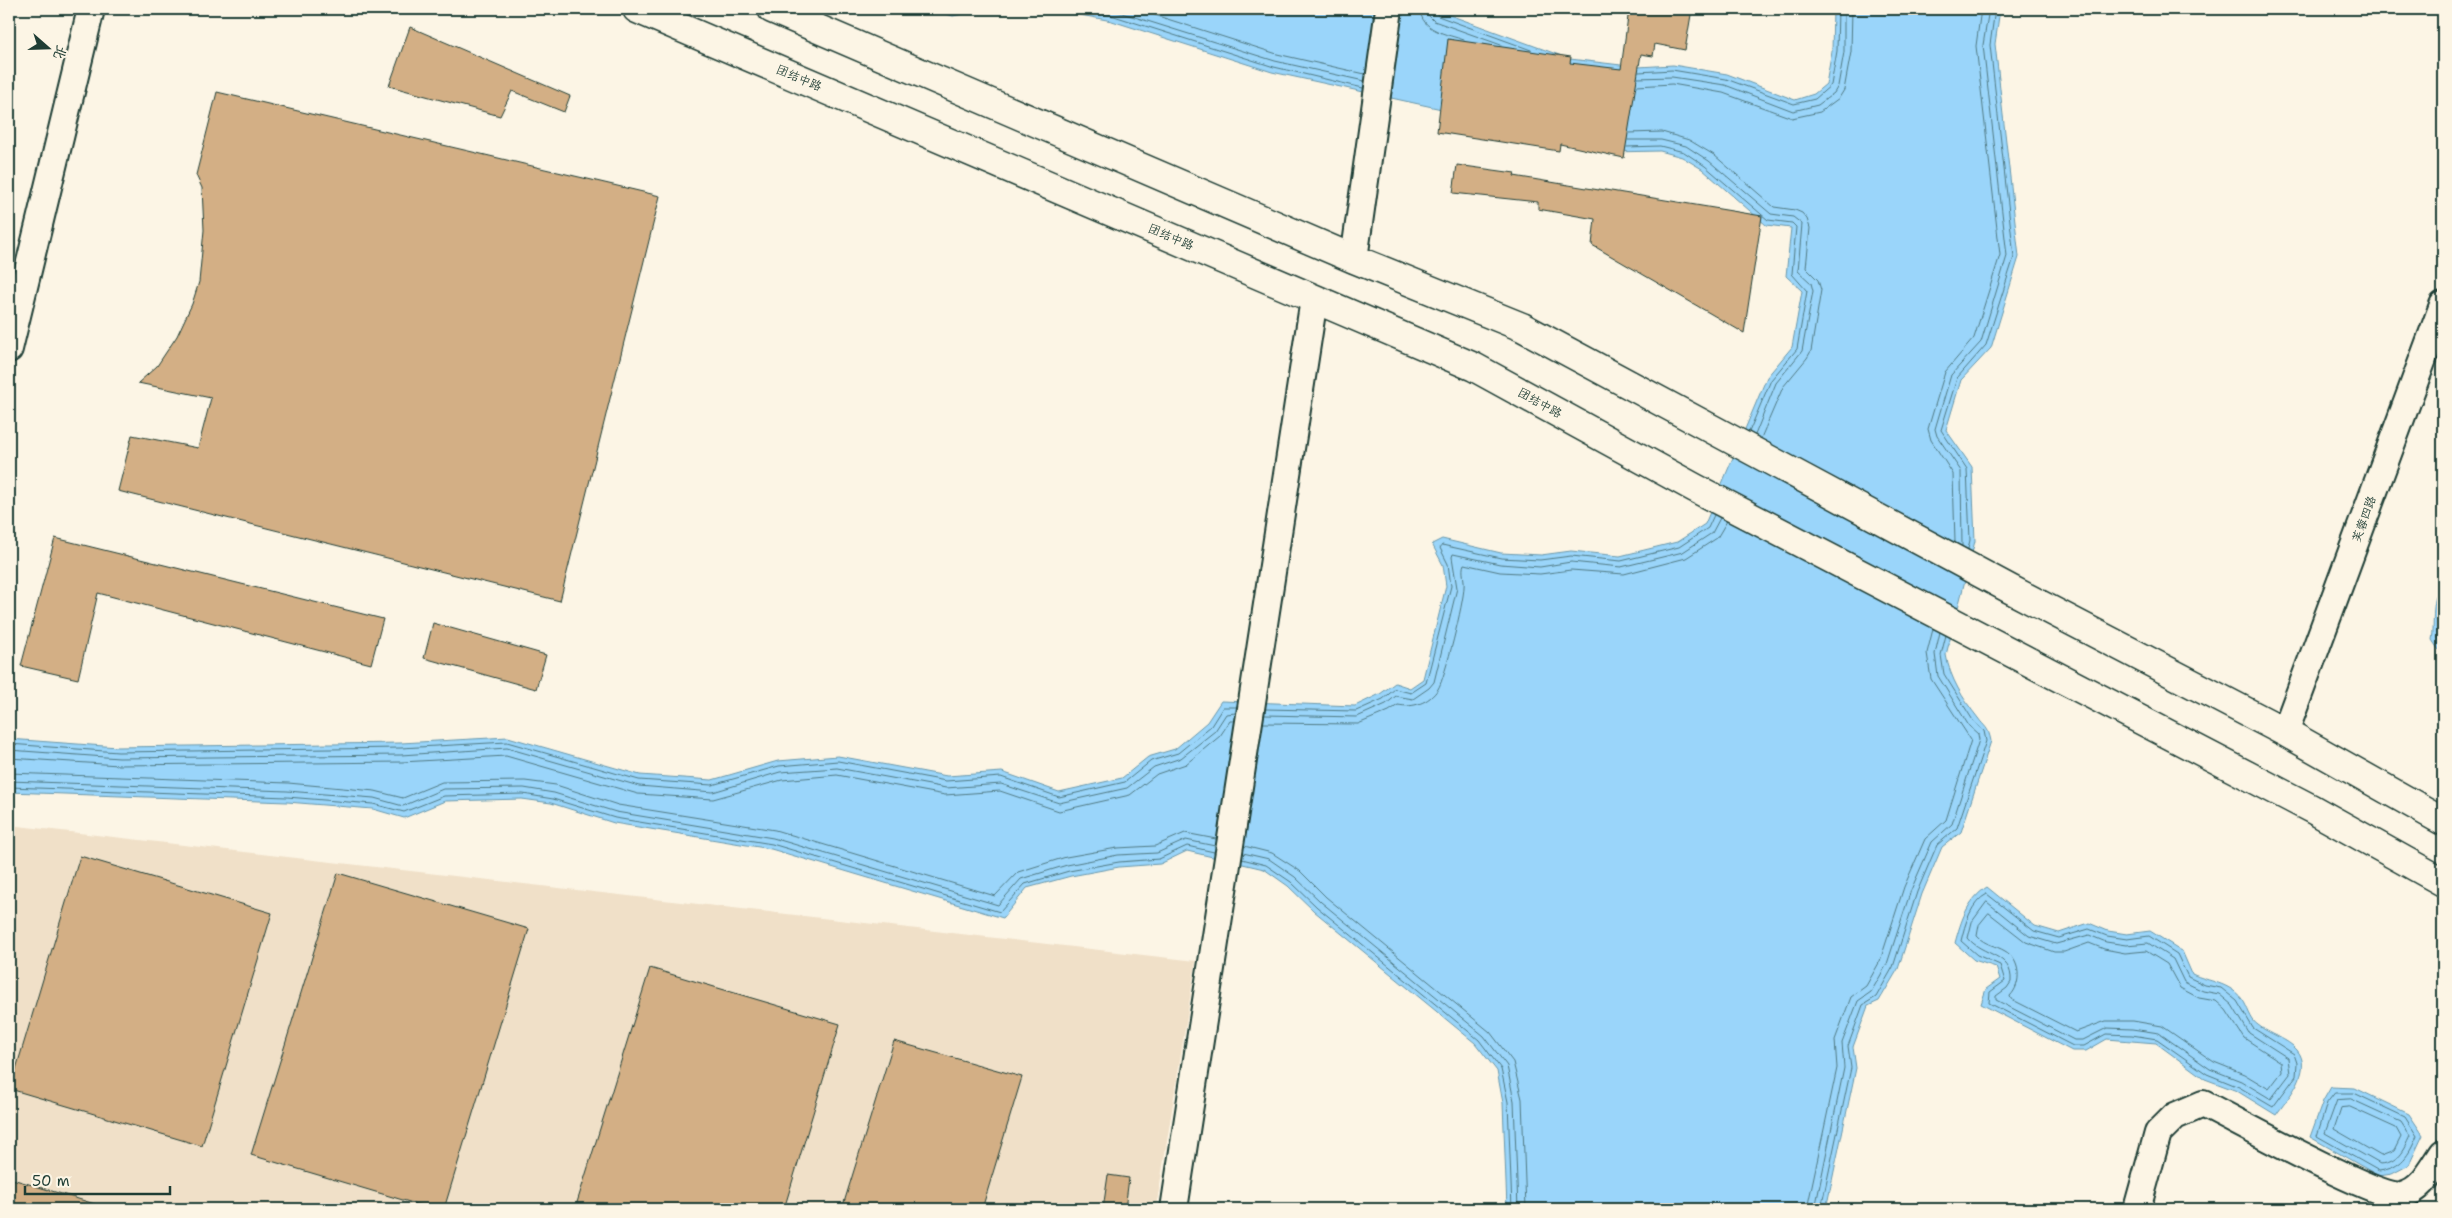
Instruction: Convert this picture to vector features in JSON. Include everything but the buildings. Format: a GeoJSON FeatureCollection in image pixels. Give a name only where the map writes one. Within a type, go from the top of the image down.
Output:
{"type":"FeatureCollection","features":[{"type":"Feature","properties":{"kind":"main road","name":"团结中路"},"geometry":{"type":"LineString","coordinates":[[637,9],[1474,367],[1695,488],[2312,809],[2443,882]]}},
{"type":"Feature","properties":{"kind":"main road"},"geometry":{"type":"LineString","coordinates":[[772,9],[1354,259],[1522,327],[2010,589],[2285,732],[2443,821]]}},
{"type":"Feature","properties":{"kind":"street"},"geometry":{"type":"LineString","coordinates":[[9,349],[91,9]]}},
{"type":"Feature","properties":{"kind":"street"},"geometry":{"type":"LineString","coordinates":[[1354,259],[1389,9]]}},
{"type":"Feature","properties":{"kind":"street"},"geometry":{"type":"LineString","coordinates":[[1174,1209],[1314,298]]}},
{"type":"Feature","properties":{"kind":"street","name":"芙蓉四路"},"geometry":{"type":"LineString","coordinates":[[2285,732],[2443,306]]}},
{"type":"Feature","properties":{"kind":"street"},"geometry":{"type":"LineString","coordinates":[[2137,1209],[2158,1133],[2175,1116],[2203,1104],[2365,1186],[2400,1196],[2417,1189],[2443,1153]]}},
{"type":"Feature","properties":{"kind":"shaded area"},"geometry":{"type":"Polygon","coordinates":[[[9,825],[1196,961],[1156,1209],[9,1209],[9,825]]]}},
{"type":"Feature","properties":{"kind":"water"},"geometry":{"type":"Polygon","coordinates":[[[930,9],[986,9],[953,16],[930,9]]]}},
{"type":"Feature","properties":{"kind":"water"},"geometry":{"type":"Polygon","coordinates":[[[1049,9],[1433,9],[1570,59],[1638,67],[1673,65],[1727,74],[1795,100],[1814,94],[1826,84],[1832,51],[1833,9],[2000,9],[1995,44],[2019,257],[1991,348],[1961,380],[1946,430],[1972,467],[1975,541],[1946,655],[1958,688],[1987,730],[1991,741],[1961,832],[1942,847],[1922,894],[1898,969],[1879,1001],[1868,1006],[1853,1047],[1856,1068],[1826,1209],[1507,1209],[1503,1103],[1497,1071],[1475,1043],[1314,911],[1288,886],[1264,869],[1187,851],[1160,864],[1119,867],[1071,876],[1027,888],[1003,918],[771,849],[614,823],[551,803],[522,799],[445,801],[404,818],[373,809],[287,802],[9,792],[9,739],[118,747],[401,743],[508,737],[640,775],[712,780],[778,761],[838,756],[947,776],[1002,772],[1059,792],[1122,778],[1148,757],[1175,749],[1207,722],[1221,701],[1355,706],[1380,694],[1395,683],[1410,688],[1423,679],[1446,586],[1443,565],[1432,544],[1442,539],[1501,553],[1541,555],[1571,551],[1620,556],[1677,542],[1705,524],[1767,377],[1792,347],[1802,291],[1786,276],[1791,228],[1766,225],[1702,169],[1682,157],[1660,151],[1611,152],[1460,113],[1272,72],[1112,21],[1049,9]]]}},
{"type":"Feature","properties":{"kind":"water"},"geometry":{"type":"Polygon","coordinates":[[[2443,585],[2443,653],[2432,640],[2436,596],[2443,585]]]}},
{"type":"Feature","properties":{"kind":"water"},"geometry":{"type":"Polygon","coordinates":[[[1987,887],[2035,926],[2059,933],[2089,923],[2108,931],[2127,934],[2150,931],[2182,951],[2192,974],[2225,986],[2237,993],[2255,1023],[2293,1046],[2301,1058],[2301,1075],[2292,1093],[2276,1115],[2237,1091],[2205,1079],[2156,1043],[2107,1039],[2086,1051],[2072,1051],[1981,1004],[1986,989],[2000,979],[1996,967],[1974,960],[1955,943],[1962,919],[1974,898],[1987,887]]]}},
{"type":"Feature","properties":{"kind":"water"},"geometry":{"type":"Polygon","coordinates":[[[2331,1087],[2355,1088],[2409,1114],[2423,1135],[2409,1165],[2392,1174],[2379,1176],[2310,1137],[2323,1101],[2331,1087]]]}}]}
